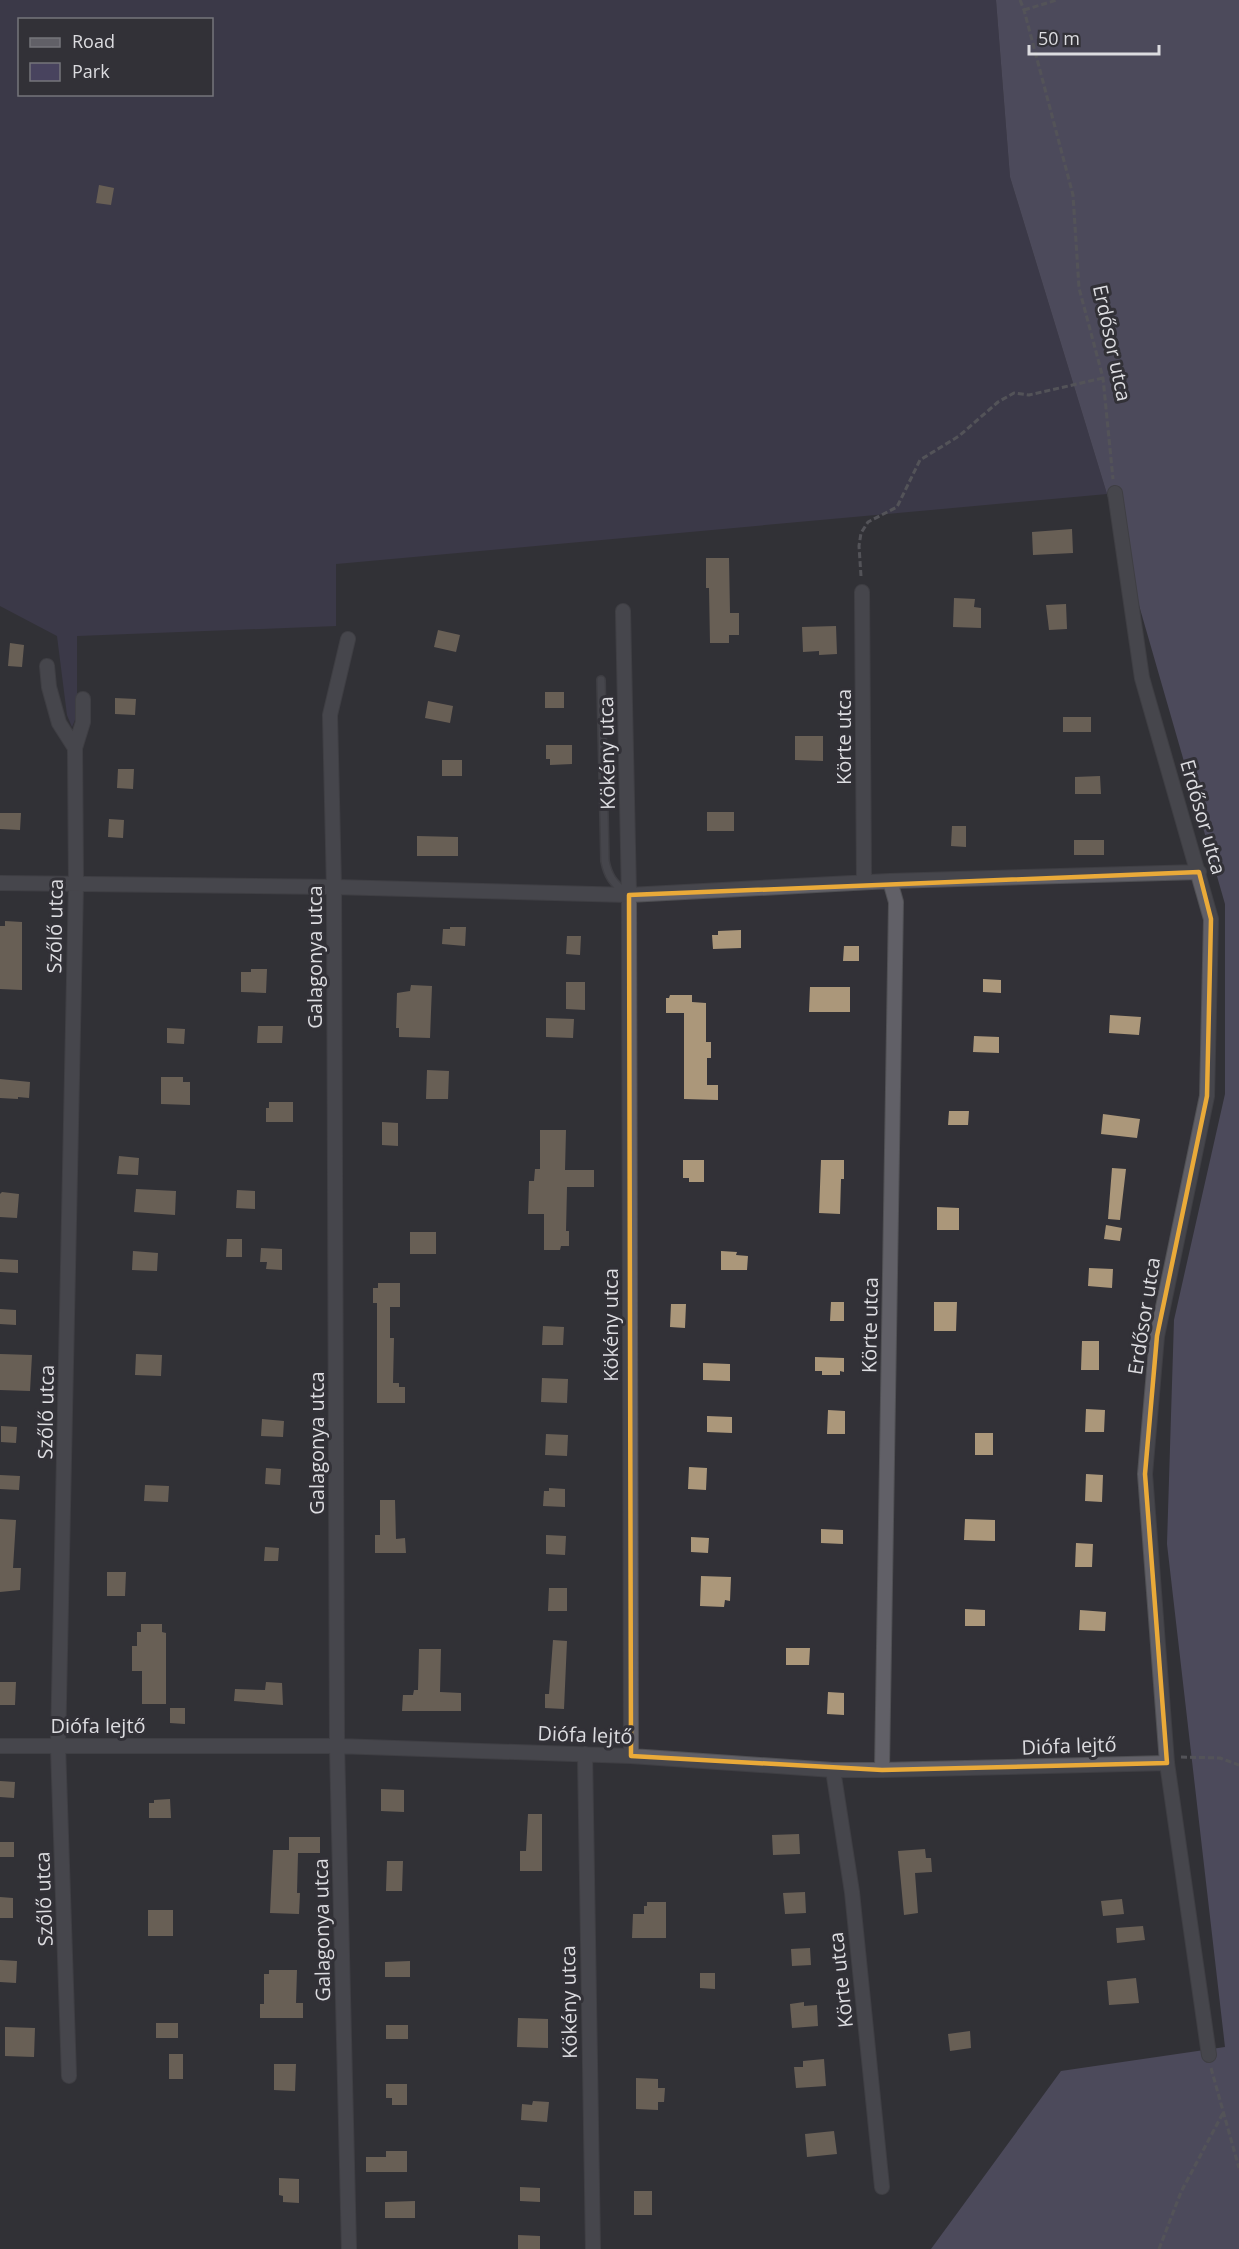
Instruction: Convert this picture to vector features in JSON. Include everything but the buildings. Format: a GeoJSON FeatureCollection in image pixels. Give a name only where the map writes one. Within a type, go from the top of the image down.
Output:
{"type":"FeatureCollection","features":[{"type":"Feature","properties":{"kind":"street","name":"Erdősor utca"},"geometry":{"type":"LineString","coordinates":[[1115,493],[1142,678],[1211,919],[1207,1096],[1157,1336],[1145,1474],[1167,1760],[1209,2055]]}},
{"type":"Feature","properties":{"kind":"street","name":"Körte utca"},"geometry":{"type":"LineString","coordinates":[[862,592],[864,882]]}},
{"type":"Feature","properties":{"kind":"street","name":"Kökény utca"},"geometry":{"type":"LineString","coordinates":[[623,611],[629,895],[631,1756]]}},
{"type":"Feature","properties":{"kind":"street","name":"Galagonya utca"},"geometry":{"type":"LineString","coordinates":[[348,639],[330,715],[334,887],[337,1746],[349,2249]]}},
{"type":"Feature","properties":{"kind":"street"},"geometry":{"type":"LineString","coordinates":[[47,666],[49,687],[59,723],[75,748]]}},
{"type":"Feature","properties":{"kind":"street","name":"Szőlő utca"},"geometry":{"type":"LineString","coordinates":[[69,2076],[58,1746],[76,884],[75,748],[83,722],[84,699]]}},
{"type":"Feature","properties":{"kind":"street"},"geometry":{"type":"LineString","coordinates":[[0,883],[334,887],[629,895],[864,882],[1199,872]]}},
{"type":"Feature","properties":{"kind":"street","name":"Körte utca"},"geometry":{"type":"LineString","coordinates":[[882,1770],[896,902],[890,881]]}},
{"type":"Feature","properties":{"kind":"street","name":"Diófa lejtő"},"geometry":{"type":"LineString","coordinates":[[0,1746],[337,1746],[631,1756],[833,1770],[1167,1760]]}},
{"type":"Feature","properties":{"kind":"street","name":"Kökény utca"},"geometry":{"type":"LineString","coordinates":[[585,1754],[593,2249]]}},
{"type":"Feature","properties":{"kind":"street","name":"Körte utca"},"geometry":{"type":"LineString","coordinates":[[833,1770],[852,1892],[882,2187]]}},
{"type":"Feature","properties":{"kind":"lane","name":"Kökény utca"},"geometry":{"type":"LineString","coordinates":[[601,680],[605,861],[608,874],[616,886],[629,895]]}},
{"type":"Feature","properties":{"kind":"path","name":"Erdősor utca"},"geometry":{"type":"LineString","coordinates":[[1020,0],[1073,195],[1078,288],[1103,378],[1115,493]]}},
{"type":"Feature","properties":{"kind":"path"},"geometry":{"type":"LineString","coordinates":[[1024,10],[1057,0]]}},
{"type":"Feature","properties":{"kind":"path"},"geometry":{"type":"LineString","coordinates":[[862,592],[859,546],[861,533],[868,522],[897,507],[920,460],[959,436],[998,402],[1014,393],[1029,394],[1103,378]]}},
{"type":"Feature","properties":{"kind":"path"},"geometry":{"type":"LineString","coordinates":[[1167,1760],[1220,1758],[1239,1765]]}},
{"type":"Feature","properties":{"kind":"path"},"geometry":{"type":"LineString","coordinates":[[1209,2055],[1239,2168]]}},
{"type":"Feature","properties":{"kind":"path"},"geometry":{"type":"LineString","coordinates":[[1159,2249],[1181,2192],[1223,2114]]}},
{"type":"Feature","properties":{"kind":"highlighted area"},"geometry":{"type":"Polygon","coordinates":[[[1199,872],[1211,919],[1207,1096],[1157,1336],[1145,1474],[1167,1763],[882,1770],[631,1756],[629,895],[1199,872]]]}},
{"type":"Feature","properties":{"kind":"green space"},"geometry":{"type":"Polygon","coordinates":[[[0,0],[996,0],[1010,177],[1107,494],[336,564],[336,626],[77,636],[77,715],[72,727],[67,715],[57,636],[0,606],[0,0]]]}},
{"type":"Feature","properties":{"kind":"shaded area"},"geometry":{"type":"Polygon","coordinates":[[[996,0],[1239,0],[1239,2249],[931,2249],[1061,2071],[1225,2047],[1167,1544],[1174,1320],[1225,1094],[1225,904],[1107,494],[1010,177],[996,0]]]}}]}
